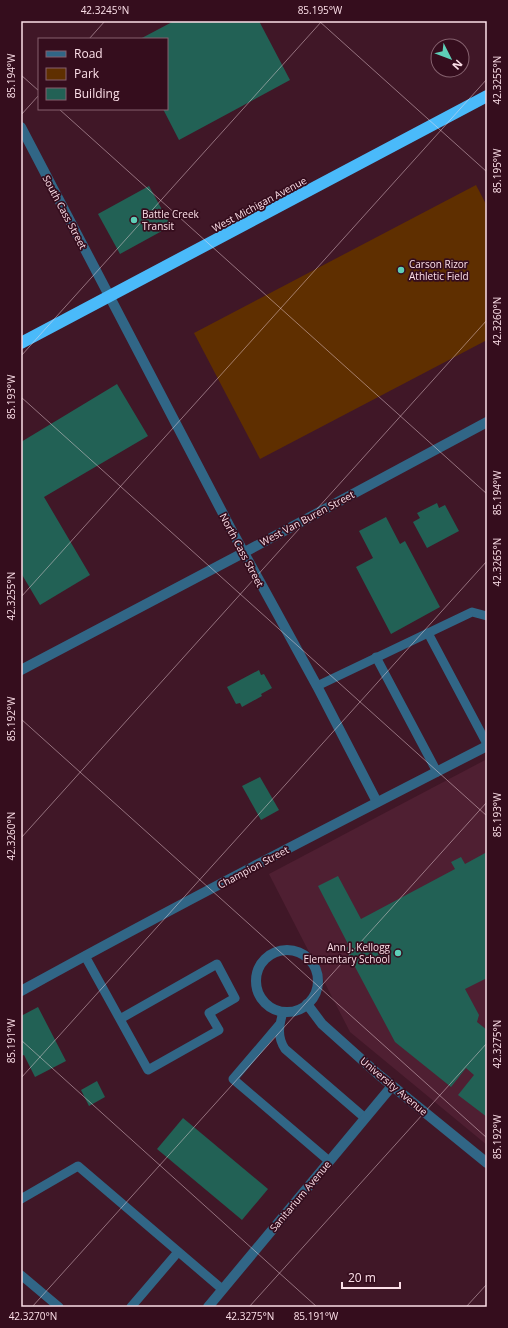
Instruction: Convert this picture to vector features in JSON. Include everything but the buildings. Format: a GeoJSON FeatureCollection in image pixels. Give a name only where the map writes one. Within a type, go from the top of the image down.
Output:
{"type":"FeatureCollection","features":[{"type":"Feature","properties":{"kind":"highway","name":"West Michigan Avenue"},"geometry":{"type":"LineString","coordinates":[[21,343],[487,96]]}},
{"type":"Feature","properties":{"kind":"street","name":"South Cass Street"},"geometry":{"type":"LineString","coordinates":[[21,127],[110,297]]}},
{"type":"Feature","properties":{"kind":"street","name":"North Cass Street"},"geometry":{"type":"LineString","coordinates":[[110,297],[243,553],[317,686],[377,802]]}},
{"type":"Feature","properties":{"kind":"street","name":"West Van Buren Street"},"geometry":{"type":"LineString","coordinates":[[21,670],[487,422]]}},
{"type":"Feature","properties":{"kind":"street","name":"Champion Street"},"geometry":{"type":"LineString","coordinates":[[21,991],[487,745]]}},
{"type":"Feature","properties":{"kind":"street"},"geometry":{"type":"LineString","coordinates":[[286,950],[305,956],[313,964],[317,973],[318,984],[315,994],[307,1004],[293,1012],[283,1012],[273,1010],[265,1004],[259,996],[256,986],[256,976],[260,966],[266,958],[276,952],[286,950]]}},
{"type":"Feature","properties":{"kind":"street","name":"University Avenue"},"geometry":{"type":"LineString","coordinates":[[307,1004],[322,1024],[392,1086],[487,1163]]}},
{"type":"Feature","properties":{"kind":"street","name":"Sanitarium Avenue"},"geometry":{"type":"LineString","coordinates":[[208,1307],[392,1086]]}},
{"type":"Feature","properties":{"kind":"lane"},"geometry":{"type":"LineString","coordinates":[[317,686],[472,612],[487,616]]}},
{"type":"Feature","properties":{"kind":"lane"},"geometry":{"type":"LineString","coordinates":[[428,633],[487,745]]}},
{"type":"Feature","properties":{"kind":"lane"},"geometry":{"type":"LineString","coordinates":[[376,657],[437,772]]}},
{"type":"Feature","properties":{"kind":"lane"},"geometry":{"type":"LineString","coordinates":[[85,956],[148,1070],[219,1030],[209,1012],[235,998],[217,964],[120,1019]]}},
{"type":"Feature","properties":{"kind":"lane"},"geometry":{"type":"LineString","coordinates":[[283,1012],[279,1025],[279,1033],[281,1043],[285,1049],[365,1118]]}},
{"type":"Feature","properties":{"kind":"lane"},"geometry":{"type":"LineString","coordinates":[[279,1025],[233,1080],[329,1161]]}},
{"type":"Feature","properties":{"kind":"lane"},"geometry":{"type":"LineString","coordinates":[[21,1199],[78,1166],[222,1289]]}},
{"type":"Feature","properties":{"kind":"lane"},"geometry":{"type":"LineString","coordinates":[[131,1307],[178,1252]]}},
{"type":"Feature","properties":{"kind":"lane"},"geometry":{"type":"LineString","coordinates":[[21,1275],[59,1307]]}},
{"type":"Feature","properties":{"kind":"shaded area","name":"Ann J. Kellogg Elementary School"},"geometry":{"type":"Polygon","coordinates":[[[487,759],[487,1145],[350,1032],[269,874],[487,759]]]}},
{"type":"Feature","properties":{"kind":"green space","name":"Carson Rizor Athletic Field"},"geometry":{"type":"Polygon","coordinates":[[[476,185],[487,206],[487,340],[260,459],[194,333],[476,185]]]}},
{"type":"Feature","properties":{"kind":"place","name":"Battle Creek Transit"},"geometry":{"type":"Point","coordinates":[134,220]}},
{"type":"Feature","properties":{"kind":"place","name":"Carson Rizor Athletic Field"},"geometry":{"type":"Point","coordinates":[401,270]}},
{"type":"Feature","properties":{"kind":"place","name":"Ann J. Kellogg Elementary School"},"geometry":{"type":"Point","coordinates":[398,953]}}]}
